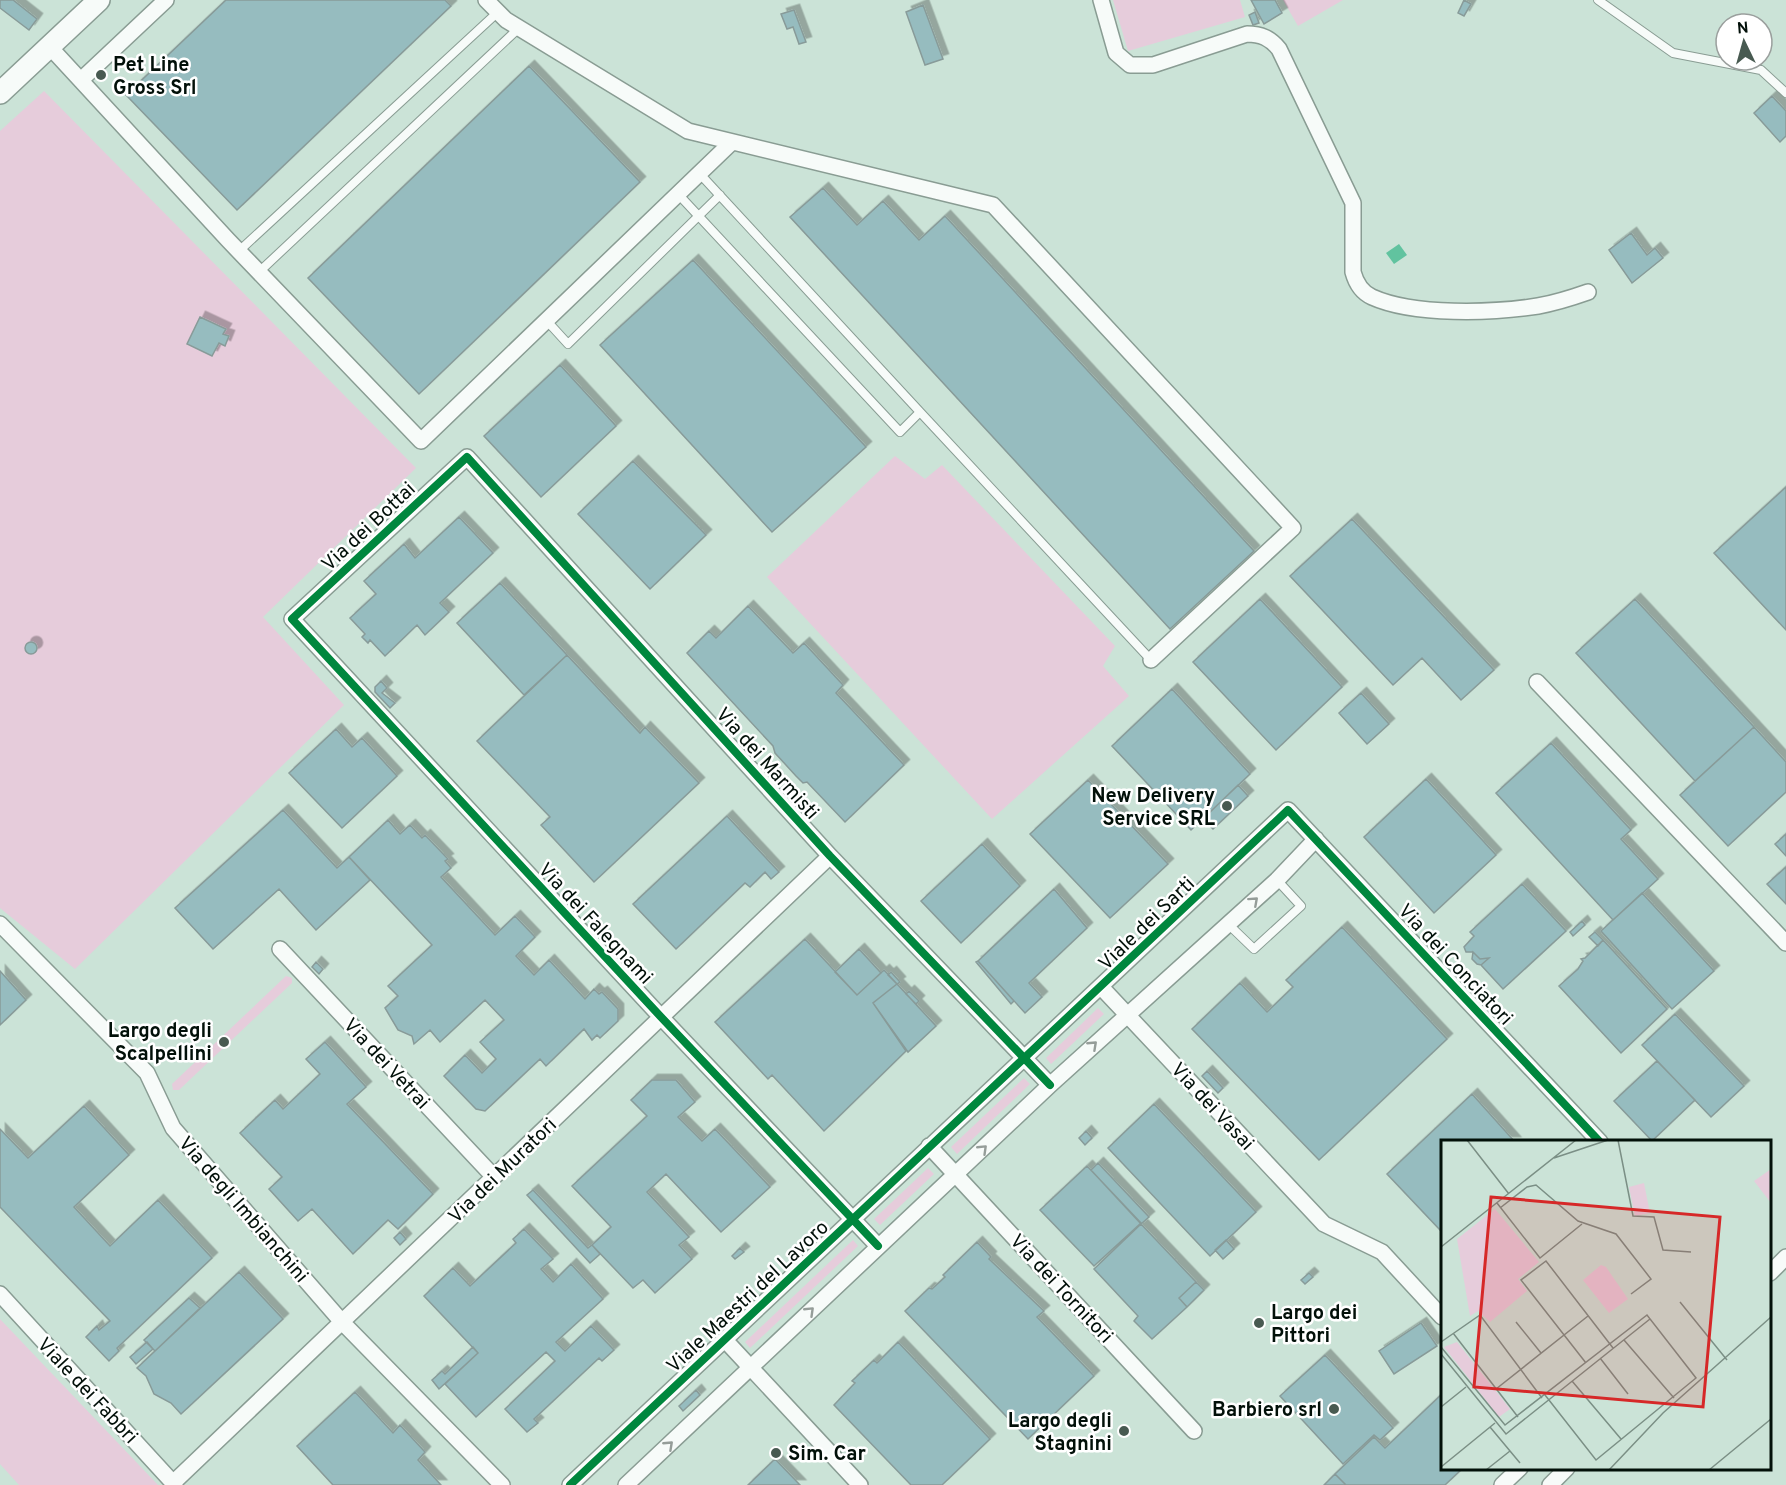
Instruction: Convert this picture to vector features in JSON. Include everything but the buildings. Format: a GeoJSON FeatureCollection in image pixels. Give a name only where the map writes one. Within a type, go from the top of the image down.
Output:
{"type":"FeatureCollection","features":[{"type":"Feature","properties":{"kind":"street"},"geometry":{"type":"LineString","coordinates":[[0,93],[99,0]]}},
{"type":"Feature","properties":{"kind":"street"},"geometry":{"type":"LineString","coordinates":[[82,79],[166,0]]}},
{"type":"Feature","properties":{"kind":"street"},"geometry":{"type":"LineString","coordinates":[[486,0],[519,28],[688,131],[993,205],[1293,528],[1151,660]]}},
{"type":"Feature","properties":{"kind":"street"},"geometry":{"type":"LineString","coordinates":[[1101,0],[1116,53],[1130,64],[1153,65],[1247,34],[1257,34],[1274,42],[1353,203],[1353,272],[1356,283],[1371,297],[1426,308],[1481,311],[1541,305],[1588,292]]}},
{"type":"Feature","properties":{"kind":"street"},"geometry":{"type":"LineString","coordinates":[[49,46],[239,251],[421,441],[732,142]]}},
{"type":"Feature","properties":{"kind":"street","name":"Via dei Bottai"},"geometry":{"type":"LineString","coordinates":[[292,619],[467,457]]}},
{"type":"Feature","properties":{"kind":"street","name":"Via dei Marmisti"},"geometry":{"type":"LineString","coordinates":[[467,457],[830,856],[1050,1085]]}},
{"type":"Feature","properties":{"kind":"street","name":"Via dei Falegnami"},"geometry":{"type":"LineString","coordinates":[[292,619],[661,1017],[878,1246]]}},
{"type":"Feature","properties":{"kind":"street"},"geometry":{"type":"LineString","coordinates":[[1537,682],[1786,943]]}},
{"type":"Feature","properties":{"kind":"street","name":"Via dei Conciatori"},"geometry":{"type":"LineString","coordinates":[[1288,810],[1598,1140]]}},
{"type":"Feature","properties":{"kind":"street","name":"Viale dei Sarti"},"geometry":{"type":"LineString","coordinates":[[1025,1057],[1102,988],[1288,810]]}},
{"type":"Feature","properties":{"kind":"street"},"geometry":{"type":"LineString","coordinates":[[626,1485],[1050,1085],[1277,880],[1316,839]]}},
{"type":"Feature","properties":{"kind":"street","name":"Via dei Muratori"},"geometry":{"type":"LineString","coordinates":[[174,1484],[830,856]]}},
{"type":"Feature","properties":{"kind":"street","name":"Via degli Imbianchini"},"geometry":{"type":"LineString","coordinates":[[0,924],[147,1074],[173,1128],[342,1322],[502,1485]]}},
{"type":"Feature","properties":{"kind":"street","name":"Via dei Vetrai"},"geometry":{"type":"LineString","coordinates":[[280,949],[494,1177]]}},
{"type":"Feature","properties":{"kind":"street","name":"Via dei Vasai"},"geometry":{"type":"LineString","coordinates":[[1102,988],[1324,1224],[1382,1252],[1441,1315]]}},
{"type":"Feature","properties":{"kind":"street","name":"Viale Maestri del Lavoro"},"geometry":{"type":"LineString","coordinates":[[570,1485],[1025,1057]]}},
{"type":"Feature","properties":{"kind":"street","name":"Via dei Tornitori"},"geometry":{"type":"LineString","coordinates":[[929,1146],[957,1173],[1194,1431]]}},
{"type":"Feature","properties":{"kind":"street"},"geometry":{"type":"LineString","coordinates":[[1771,1273],[1786,1257]]}},
{"type":"Feature","properties":{"kind":"street","name":"Viale dei Fabbri"},"geometry":{"type":"LineString","coordinates":[[0,1294],[174,1484]]}},
{"type":"Feature","properties":{"kind":"street"},"geometry":{"type":"LineString","coordinates":[[725,1340],[860,1485]]}},
{"type":"Feature","properties":{"kind":"street"},"geometry":{"type":"LineString","coordinates":[[1502,1485],[1518,1470]]}},
{"type":"Feature","properties":{"kind":"street"},"geometry":{"type":"LineString","coordinates":[[1550,1485],[1566,1470]]}},
{"type":"Feature","properties":{"kind":"lane"},"geometry":{"type":"LineString","coordinates":[[1598,0],[1673,53],[1761,70],[1786,93]]}},
{"type":"Feature","properties":{"kind":"lane"},"geometry":{"type":"LineString","coordinates":[[239,251],[498,12]]}},
{"type":"Feature","properties":{"kind":"lane"},"geometry":{"type":"LineString","coordinates":[[259,272],[519,28]]}},
{"type":"Feature","properties":{"kind":"lane"},"geometry":{"type":"LineString","coordinates":[[700,174],[1151,660]]}},
{"type":"Feature","properties":{"kind":"lane"},"geometry":{"type":"LineString","coordinates":[[679,195],[900,432],[920,412]]}},
{"type":"Feature","properties":{"kind":"lane"},"geometry":{"type":"LineString","coordinates":[[547,321],[568,344],[720,195]]}},
{"type":"Feature","properties":{"kind":"lane"},"geometry":{"type":"LineString","coordinates":[[1228,924],[1254,949],[1301,906],[1277,880]]}},
{"type":"Feature","properties":{"kind":"shaded area"},"geometry":{"type":"Polygon","coordinates":[[[1113,0],[1240,0],[1245,17],[1128,51],[1113,0]]]}},
{"type":"Feature","properties":{"kind":"shaded area"},"geometry":{"type":"Polygon","coordinates":[[[1283,0],[1343,0],[1298,26],[1283,0]]]}},
{"type":"Feature","properties":{"kind":"shaded area"},"geometry":{"type":"Polygon","coordinates":[[[44,91],[416,468],[263,617],[344,705],[75,969],[0,908],[0,131],[44,91]]]}},
{"type":"Feature","properties":{"kind":"shaded area"},"geometry":{"type":"Polygon","coordinates":[[[1399,244],[1407,255],[1394,264],[1386,253],[1399,244]]]}},
{"type":"Feature","properties":{"kind":"shaded area"},"geometry":{"type":"Polygon","coordinates":[[[895,456],[925,479],[942,465],[1115,646],[1103,666],[1129,696],[992,819],[767,577],[895,456]]]}},
{"type":"Feature","properties":{"kind":"shaded area"},"geometry":{"type":"Polygon","coordinates":[[[286,976],[292,978],[292,983],[179,1090],[173,1090],[172,1084],[286,976]]]}},
{"type":"Feature","properties":{"kind":"shaded area"},"geometry":{"type":"Polygon","coordinates":[[[1098,1008],[1104,1014],[1051,1064],[1046,1058],[1098,1008]]]}},
{"type":"Feature","properties":{"kind":"shaded area"},"geometry":{"type":"Polygon","coordinates":[[[1024,1078],[1030,1084],[957,1154],[951,1147],[1024,1078]]]}},
{"type":"Feature","properties":{"kind":"shaded area"},"geometry":{"type":"Polygon","coordinates":[[[928,1168],[934,1174],[880,1225],[874,1219],[928,1168]]]}},
{"type":"Feature","properties":{"kind":"shaded area"},"geometry":{"type":"Polygon","coordinates":[[[853,1240],[858,1246],[750,1348],[745,1342],[853,1240]]]}},
{"type":"Feature","properties":{"kind":"shaded area"},"geometry":{"type":"Polygon","coordinates":[[[0,1319],[158,1485],[19,1485],[0,1464],[0,1319]]]}},
{"type":"Feature","properties":{"kind":"cycle path"},"geometry":{"type":"LineString","coordinates":[[878,1246],[661,1017],[292,619],[467,457],[830,856],[1050,1085]]}},
{"type":"Feature","properties":{"kind":"cycle path"},"geometry":{"type":"LineString","coordinates":[[570,1485],[1288,810],[1598,1140]]}},
{"type":"Feature","properties":{"kind":"place","name":"Pet Line Gross Srl"},"geometry":{"type":"Point","coordinates":[101,75]}},
{"type":"Feature","properties":{"kind":"place","name":"New Delivery Service SRL"},"geometry":{"type":"Point","coordinates":[1227,806]}},
{"type":"Feature","properties":{"kind":"place","name":"Largo degli Scalpellini"},"geometry":{"type":"Point","coordinates":[224,1042]}},
{"type":"Feature","properties":{"kind":"place","name":"Largo dei Pittori"},"geometry":{"type":"Point","coordinates":[1259,1323]}},
{"type":"Feature","properties":{"kind":"place","name":"Barbiero srl"},"geometry":{"type":"Point","coordinates":[1334,1409]}},
{"type":"Feature","properties":{"kind":"place","name":"Largo degli Stagnini"},"geometry":{"type":"Point","coordinates":[1124,1431]}},
{"type":"Feature","properties":{"kind":"place","name":"Sim. Car"},"geometry":{"type":"Point","coordinates":[776,1453]}}]}
